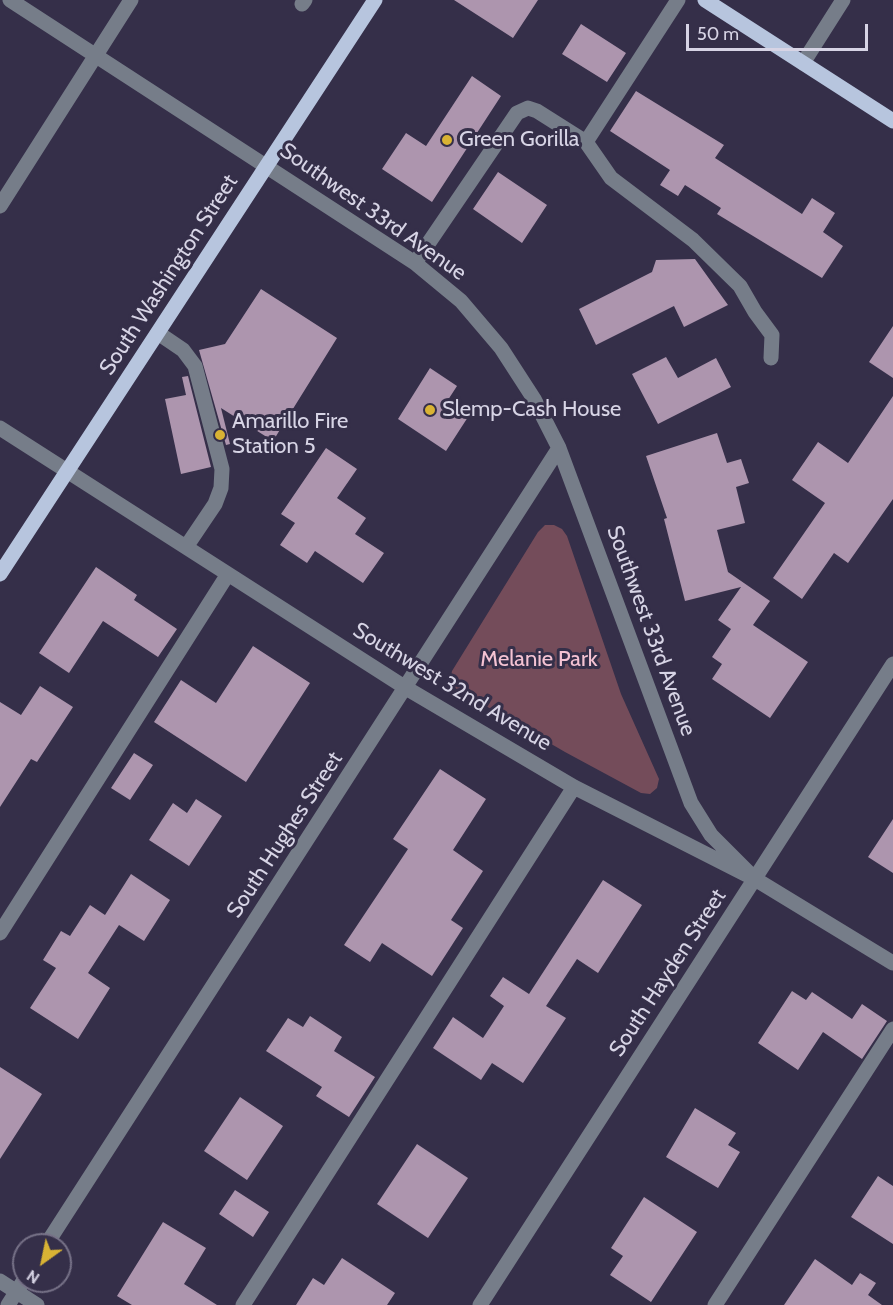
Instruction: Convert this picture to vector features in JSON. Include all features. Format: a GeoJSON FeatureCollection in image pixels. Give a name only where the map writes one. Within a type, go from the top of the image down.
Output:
{"type":"FeatureCollection","features":[{"type":"Feature","properties":{"kind":"main road","name":"South Washington Street"},"geometry":{"type":"LineString","coordinates":[[0,574],[375,0]]}},
{"type":"Feature","properties":{"kind":"main road"},"geometry":{"type":"LineString","coordinates":[[705,0],[893,121]]}},
{"type":"Feature","properties":{"kind":"street","name":"Southwest 33rd Avenue"},"geometry":{"type":"LineString","coordinates":[[10,0],[415,263],[461,301],[501,348],[534,399],[559,448],[691,803],[711,835],[756,879]]}},
{"type":"Feature","properties":{"kind":"street"},"geometry":{"type":"LineString","coordinates":[[0,206],[130,0]]}},
{"type":"Feature","properties":{"kind":"street"},"geometry":{"type":"LineString","coordinates":[[586,142],[678,0]]}},
{"type":"Feature","properties":{"kind":"street"},"geometry":{"type":"LineString","coordinates":[[803,63],[843,0]]}},
{"type":"Feature","properties":{"kind":"street"},"geometry":{"type":"LineString","coordinates":[[415,263],[517,113],[528,108],[537,111],[586,142],[611,177],[693,240],[740,286],[772,335],[771,358]]}},
{"type":"Feature","properties":{"kind":"street"},"geometry":{"type":"LineString","coordinates":[[158,333],[183,350],[195,366],[222,469],[221,488],[215,504],[186,548]]}},
{"type":"Feature","properties":{"kind":"street","name":"Southwest 32nd Avenue"},"geometry":{"type":"LineString","coordinates":[[0,428],[406,688],[574,787],[756,879],[893,963]]}},
{"type":"Feature","properties":{"kind":"street","name":"South Hughes Street"},"geometry":{"type":"LineString","coordinates":[[54,1233],[559,448]]}},
{"type":"Feature","properties":{"kind":"street"},"geometry":{"type":"LineString","coordinates":[[0,933],[228,574]]}},
{"type":"Feature","properties":{"kind":"street","name":"South Hayden Street"},"geometry":{"type":"LineString","coordinates":[[480,1305],[893,664]]}},
{"type":"Feature","properties":{"kind":"street"},"geometry":{"type":"LineString","coordinates":[[243,1305],[574,787]]}},
{"type":"Feature","properties":{"kind":"street"},"geometry":{"type":"LineString","coordinates":[[715,1305],[893,1029]]}},
{"type":"Feature","properties":{"kind":"street"},"geometry":{"type":"LineString","coordinates":[[26,1293],[37,1305]]}},
{"type":"Feature","properties":{"kind":"green space","name":"Melanie Park"},"geometry":{"type":"Polygon","coordinates":[[[545,525],[554,525],[562,529],[567,536],[621,694],[659,779],[657,788],[650,794],[641,793],[565,752],[455,688],[450,681],[452,671],[538,532],[545,525]]]}},
{"type":"Feature","properties":{"kind":"building"},"geometry":{"type":"Polygon","coordinates":[[[454,0],[538,0],[513,38],[454,0]]]}},
{"type":"Feature","properties":{"kind":"building"},"geometry":{"type":"Polygon","coordinates":[[[581,24],[626,53],[607,82],[562,54],[581,24]]]}},
{"type":"Feature","properties":{"kind":"building"},"geometry":{"type":"Polygon","coordinates":[[[472,76],[501,96],[432,202],[382,169],[406,133],[426,146],[472,76]]]}},
{"type":"Feature","properties":{"kind":"building"},"geometry":{"type":"Polygon","coordinates":[[[636,91],[724,145],[715,158],[802,214],[812,198],[835,213],[823,232],[843,246],[822,278],[717,214],[721,208],[685,185],[678,196],[660,185],[670,170],[610,131],[636,91]]]}},
{"type":"Feature","properties":{"kind":"building"},"geometry":{"type":"Polygon","coordinates":[[[498,172],[547,205],[522,243],[473,209],[498,172]]]}},
{"type":"Feature","properties":{"kind":"building"},"geometry":{"type":"Polygon","coordinates":[[[695,259],[728,305],[684,327],[674,306],[596,345],[579,309],[652,272],[656,260],[695,259]]]}},
{"type":"Feature","properties":{"kind":"building"},"geometry":{"type":"Polygon","coordinates":[[[261,289],[337,338],[273,441],[221,408],[230,444],[226,445],[199,350],[225,344],[261,289]]]}},
{"type":"Feature","properties":{"kind":"building"},"geometry":{"type":"Polygon","coordinates":[[[893,326],[893,378],[869,362],[893,326]]]}},
{"type":"Feature","properties":{"kind":"building"},"geometry":{"type":"Polygon","coordinates":[[[666,357],[678,378],[716,358],[731,387],[658,424],[632,374],[666,357]]]}},
{"type":"Feature","properties":{"kind":"building","name":"Slemp-Cash House"},"geometry":{"type":"Polygon","coordinates":[[[430,368],[457,386],[446,403],[468,417],[446,451],[398,419],[430,368]]]}},
{"type":"Feature","properties":{"kind":"building"},"geometry":{"type":"Polygon","coordinates":[[[188,376],[211,467],[181,474],[165,399],[186,395],[182,377],[188,376]]]}},
{"type":"Feature","properties":{"kind":"building"},"geometry":{"type":"Polygon","coordinates":[[[893,396],[893,499],[848,563],[834,553],[802,599],[773,578],[825,503],[792,480],[818,442],[848,463],[893,396]]]}},
{"type":"Feature","properties":{"kind":"building"},"geometry":{"type":"Polygon","coordinates":[[[717,433],[727,463],[741,459],[749,483],[736,487],[745,523],[717,530],[728,572],[770,601],[753,625],[808,662],[770,718],[712,679],[722,664],[712,657],[731,629],[718,620],[741,587],[685,601],[664,519],[667,518],[646,456],[717,433]]]}},
{"type":"Feature","properties":{"kind":"building"},"geometry":{"type":"Polygon","coordinates":[[[326,448],[357,469],[337,498],[366,518],[355,534],[384,553],[363,583],[315,551],[307,563],[280,545],[295,523],[281,514],[326,448]]]}},
{"type":"Feature","properties":{"kind":"building"},"geometry":{"type":"Polygon","coordinates":[[[96,567],[137,595],[134,600],[177,629],[158,657],[103,621],[69,673],[39,653],[96,567]]]}},
{"type":"Feature","properties":{"kind":"building"},"geometry":{"type":"Polygon","coordinates":[[[253,646],[310,683],[246,782],[154,722],[181,680],[216,703],[253,646]]]}},
{"type":"Feature","properties":{"kind":"building"},"geometry":{"type":"Polygon","coordinates":[[[40,686],[73,707],[37,762],[31,759],[0,807],[0,702],[21,715],[40,686]]]}},
{"type":"Feature","properties":{"kind":"building"},"geometry":{"type":"Polygon","coordinates":[[[134,753],[153,765],[130,800],[111,788],[134,753]]]}},
{"type":"Feature","properties":{"kind":"building"},"geometry":{"type":"Polygon","coordinates":[[[440,769],[486,799],[453,850],[483,871],[451,920],[463,928],[432,976],[382,943],[370,962],[344,945],[408,849],[393,839],[440,769]]]}},
{"type":"Feature","properties":{"kind":"building"},"geometry":{"type":"Polygon","coordinates":[[[196,799],[222,816],[189,866],[149,840],[173,803],[187,813],[196,799]]]}},
{"type":"Feature","properties":{"kind":"building"},"geometry":{"type":"Polygon","coordinates":[[[893,819],[893,873],[868,857],[893,819]]]}},
{"type":"Feature","properties":{"kind":"building"},"geometry":{"type":"Polygon","coordinates":[[[131,874],[170,900],[144,941],[119,925],[88,973],[110,988],[78,1039],[30,1008],[56,968],[43,960],[61,931],[70,936],[90,905],[105,915],[131,874]]]}},
{"type":"Feature","properties":{"kind":"building"},"geometry":{"type":"Polygon","coordinates":[[[603,880],[642,905],[598,973],[577,959],[546,1006],[566,1018],[523,1083],[492,1063],[481,1080],[433,1048],[453,1017],[483,1038],[504,1006],[490,996],[503,977],[529,994],[603,880]]]}},
{"type":"Feature","properties":{"kind":"building"},"geometry":{"type":"Polygon","coordinates":[[[792,991],[806,1000],[812,992],[852,1019],[862,1004],[887,1021],[862,1059],[823,1032],[798,1070],[758,1043],[792,991]]]}},
{"type":"Feature","properties":{"kind":"building"},"geometry":{"type":"Polygon","coordinates":[[[310,1016],[342,1037],[334,1051],[375,1077],[349,1117],[316,1096],[322,1087],[266,1051],[288,1018],[303,1027],[310,1016]]]}},
{"type":"Feature","properties":{"kind":"building"},"geometry":{"type":"Polygon","coordinates":[[[0,1067],[42,1094],[0,1159],[0,1067]]]}},
{"type":"Feature","properties":{"kind":"building"},"geometry":{"type":"Polygon","coordinates":[[[240,1097],[283,1126],[247,1180],[204,1151],[240,1097]]]}},
{"type":"Feature","properties":{"kind":"building"},"geometry":{"type":"Polygon","coordinates":[[[695,1108],[736,1133],[728,1145],[740,1152],[718,1188],[666,1157],[695,1108]]]}},
{"type":"Feature","properties":{"kind":"building"},"geometry":{"type":"Polygon","coordinates":[[[417,1144],[468,1178],[428,1238],[377,1204],[417,1144]]]}},
{"type":"Feature","properties":{"kind":"building"},"geometry":{"type":"Polygon","coordinates":[[[878,1176],[893,1186],[893,1244],[851,1217],[878,1176]]]}},
{"type":"Feature","properties":{"kind":"building"},"geometry":{"type":"Polygon","coordinates":[[[235,1190],[269,1212],[253,1237],[219,1214],[235,1190]]]}},
{"type":"Feature","properties":{"kind":"building"},"geometry":{"type":"Polygon","coordinates":[[[644,1197],[697,1232],[651,1302],[610,1275],[623,1256],[611,1248],[644,1197]]]}},
{"type":"Feature","properties":{"kind":"building"},"geometry":{"type":"Polygon","coordinates":[[[163,1222],[206,1248],[184,1284],[217,1305],[132,1305],[117,1296],[163,1222]]]}},
{"type":"Feature","properties":{"kind":"building"},"geometry":{"type":"Polygon","coordinates":[[[342,1258],[395,1293],[387,1305],[296,1305],[313,1278],[324,1285],[342,1258]]]}},
{"type":"Feature","properties":{"kind":"building"},"geometry":{"type":"Polygon","coordinates":[[[815,1259],[852,1285],[860,1273],[876,1283],[868,1295],[882,1305],[784,1305],[815,1259]]]}},
{"type":"Feature","properties":{"kind":"place","name":"Green Gorilla"},"geometry":{"type":"Point","coordinates":[447,140]}},
{"type":"Feature","properties":{"kind":"place","name":"Slemp-Cash House"},"geometry":{"type":"Point","coordinates":[430,410]}},
{"type":"Feature","properties":{"kind":"place","name":"Amarillo Fire Station 5"},"geometry":{"type":"Point","coordinates":[220,435]}}]}
